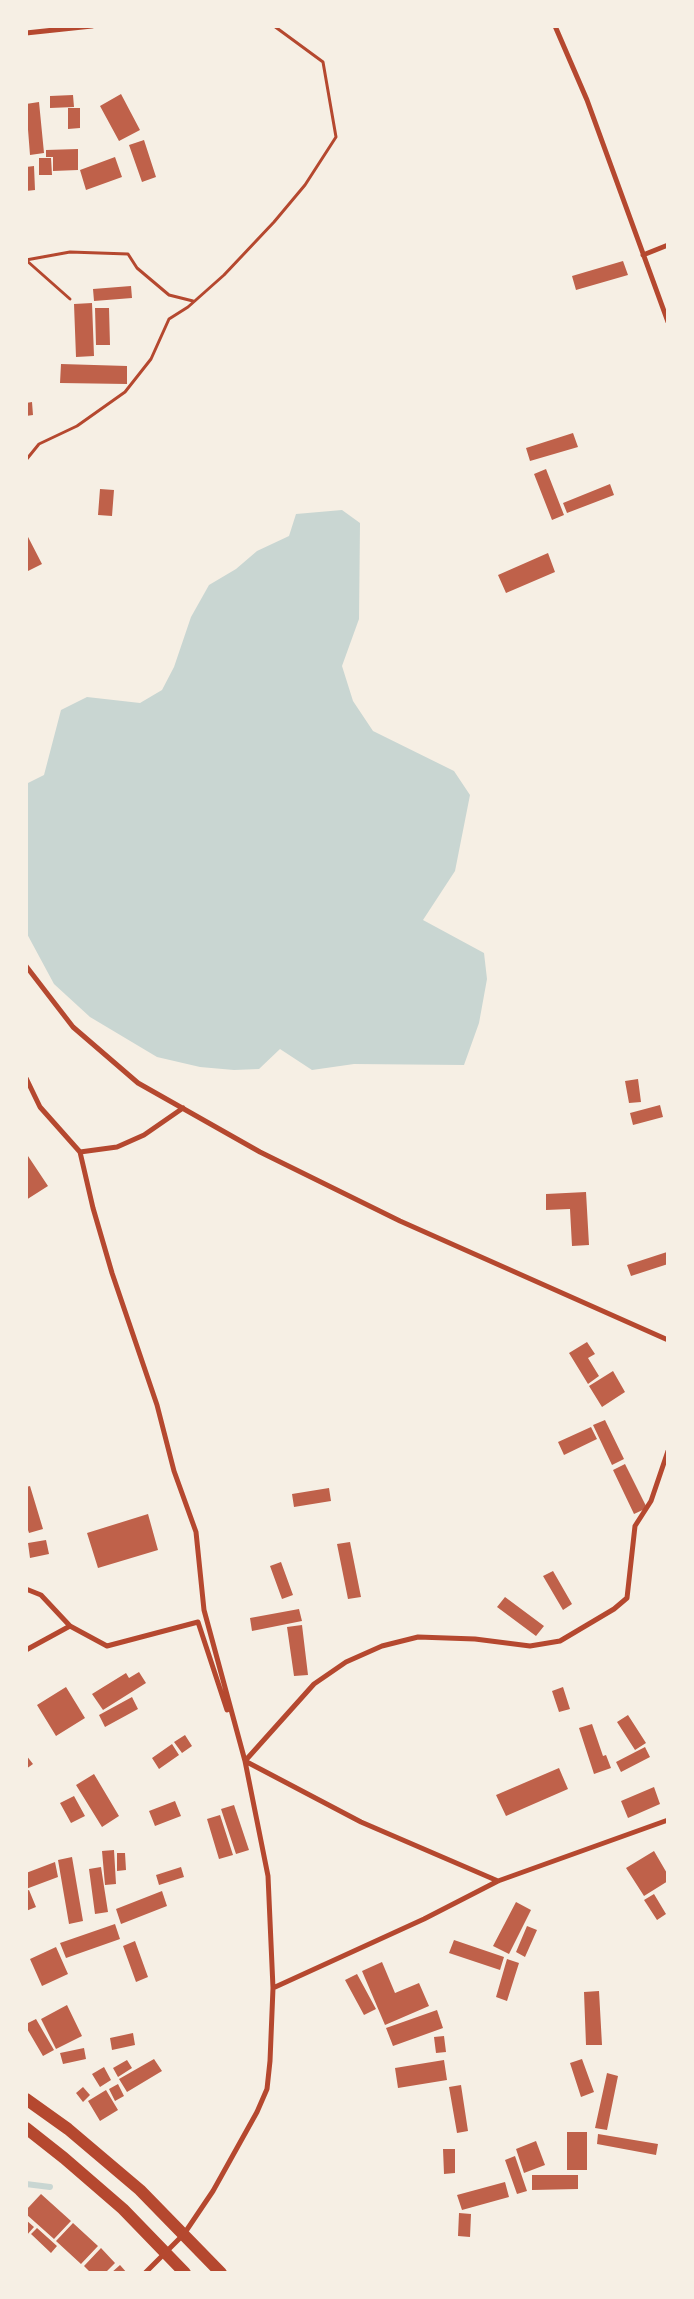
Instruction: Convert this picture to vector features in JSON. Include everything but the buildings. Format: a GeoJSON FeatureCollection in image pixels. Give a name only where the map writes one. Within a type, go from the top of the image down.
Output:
{"type":"FeatureCollection","features":[{"type":"Feature","properties":{"kind":"main road"},"geometry":{"type":"LineString","coordinates":[[26,2099],[68,2129],[133,2184],[221,2273]]}},
{"type":"Feature","properties":{"kind":"main road"},"geometry":{"type":"LineString","coordinates":[[26,2128],[123,2209],[185,2273]]}},
{"type":"Feature","properties":{"kind":"street"},"geometry":{"type":"LineString","coordinates":[[26,33],[92,26]]}},
{"type":"Feature","properties":{"kind":"street"},"geometry":{"type":"LineString","coordinates":[[555,26],[587,100],[668,322]]}},
{"type":"Feature","properties":{"kind":"street"},"geometry":{"type":"LineString","coordinates":[[643,255],[668,245]]}},
{"type":"Feature","properties":{"kind":"street"},"geometry":{"type":"LineString","coordinates":[[26,966],[73,1027],[138,1083],[260,1152],[400,1221],[668,1340]]}},
{"type":"Feature","properties":{"kind":"street"},"geometry":{"type":"LineString","coordinates":[[26,1078],[40,1107],[80,1152],[93,1208],[112,1273],[158,1405],[174,1471],[196,1532],[204,1610],[245,1761],[268,1876],[273,1988],[267,2089],[257,2112],[213,2191],[184,2234],[144,2273]]}},
{"type":"Feature","properties":{"kind":"street"},"geometry":{"type":"LineString","coordinates":[[80,1152],[117,1147],[144,1136],[183,1108]]}},
{"type":"Feature","properties":{"kind":"street"},"geometry":{"type":"LineString","coordinates":[[245,1761],[314,1684],[346,1662],[382,1646],[418,1637],[475,1640],[530,1646],[560,1641],[614,1609],[627,1598],[636,1526],[651,1501],[668,1452]]}},
{"type":"Feature","properties":{"kind":"street"},"geometry":{"type":"LineString","coordinates":[[26,1589],[41,1595],[70,1626],[107,1646],[198,1622],[245,1761],[302,1793],[361,1822],[498,1880]]}},
{"type":"Feature","properties":{"kind":"street"},"geometry":{"type":"LineString","coordinates":[[26,1650],[70,1626]]}},
{"type":"Feature","properties":{"kind":"street"},"geometry":{"type":"LineString","coordinates":[[273,1988],[424,1919],[498,1880],[668,1820]]}},
{"type":"Feature","properties":{"kind":"path"},"geometry":{"type":"LineString","coordinates":[[26,460],[39,444],[77,426],[124,392],[150,359],[169,319],[194,301],[224,275],[274,222],[305,185],[336,137],[323,62],[274,26]]}},
{"type":"Feature","properties":{"kind":"path"},"geometry":{"type":"LineString","coordinates":[[26,260],[70,252],[128,254],[137,268],[169,295],[194,301]]}},
{"type":"Feature","properties":{"kind":"path"},"geometry":{"type":"LineString","coordinates":[[26,260],[70,299]]}},
{"type":"Feature","properties":{"kind":"shaded area"},"geometry":{"type":"Polygon","coordinates":[[[342,510],[360,523],[359,619],[342,666],[353,701],[373,731],[454,771],[470,795],[455,871],[423,920],[484,953],[487,979],[479,1023],[464,1065],[354,1064],[312,1070],[280,1049],[259,1069],[234,1070],[200,1067],[157,1057],[90,1017],[54,984],[26,932],[26,784],[44,775],[61,710],[87,697],[140,703],[162,690],[174,667],[191,617],[209,585],[236,569],[257,551],[289,536],[296,514],[342,510]]]}},
{"type":"Feature","properties":{"kind":"waterway"},"geometry":{"type":"LineString","coordinates":[[26,2184],[50,2187]]}}]}
